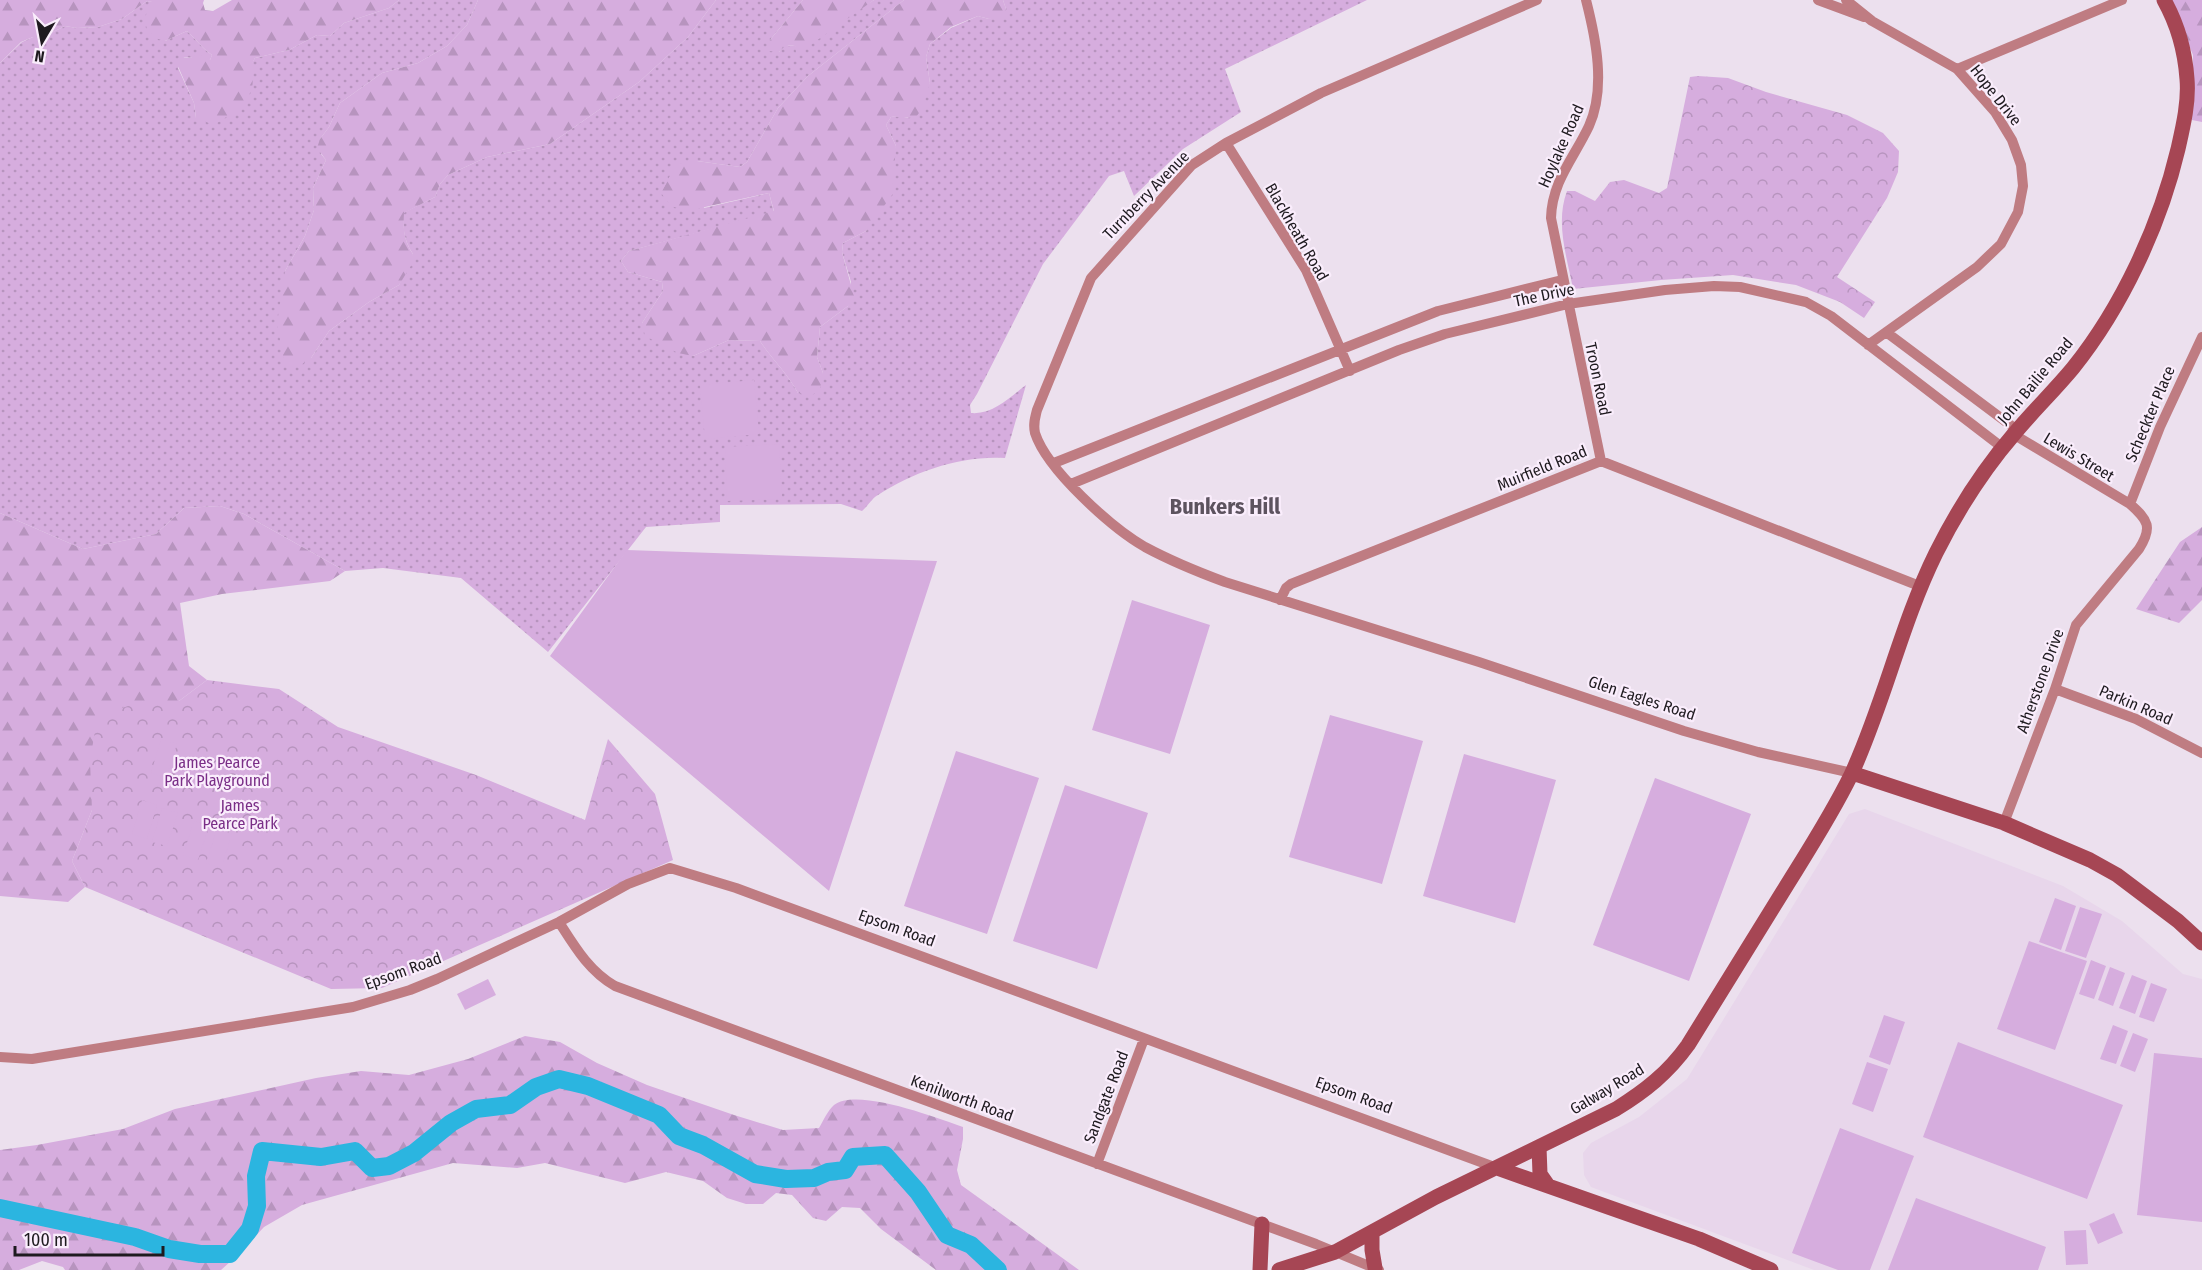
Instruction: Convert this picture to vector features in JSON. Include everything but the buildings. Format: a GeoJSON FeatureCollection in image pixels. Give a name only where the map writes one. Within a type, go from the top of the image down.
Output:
{"type":"FeatureCollection","features":[{"type":"Feature","properties":{"kind":"street","name":"Turnberry Avenue"},"geometry":{"type":"LineString","coordinates":[[1071,484],[1040,442],[1034,422],[1091,278],[1192,165],[1226,143],[1322,93],[1537,0]]}},
{"type":"Feature","properties":{"kind":"street","name":"Hoylake Road"},"geometry":{"type":"LineString","coordinates":[[1568,304],[1555,244],[1551,207],[1556,187],[1588,127],[1597,99],[1597,55],[1586,0]]}},
{"type":"Feature","properties":{"kind":"street","name":"Hope Drive"},"geometry":{"type":"LineString","coordinates":[[1818,0],[1872,21],[1957,69],[1995,112],[2012,140],[2021,165],[2023,186],[2018,212],[2001,244],[1977,267],[1868,345]]}},
{"type":"Feature","properties":{"kind":"street","name":"Hope Drive"},"geometry":{"type":"LineString","coordinates":[[1846,0],[1872,21]]}},
{"type":"Feature","properties":{"kind":"street"},"geometry":{"type":"LineString","coordinates":[[1957,69],[2122,0]]}},
{"type":"Feature","properties":{"kind":"street","name":"John Bailie Road"},"geometry":{"type":"LineString","coordinates":[[1852,773],[1935,555],[1968,494],[2015,432],[2074,367],[2107,318],[2137,264],[2162,204],[2181,133],[2187,82],[2180,37],[2164,0]]}},
{"type":"Feature","properties":{"kind":"street","name":"Blackheath Road"},"geometry":{"type":"LineString","coordinates":[[1226,143],[1306,270],[1350,371]]}},
{"type":"Feature","properties":{"kind":"street","name":"The Drive"},"geometry":{"type":"LineString","coordinates":[[1054,463],[1438,311],[1562,280]]}},
{"type":"Feature","properties":{"kind":"street","name":"The Drive"},"geometry":{"type":"LineString","coordinates":[[1071,484],[1399,350],[1445,334],[1568,304],[1665,290],[1714,286],[1740,287],[1806,302],[1831,316],[2003,448]]}},
{"type":"Feature","properties":{"kind":"street","name":"Troon Road"},"geometry":{"type":"LineString","coordinates":[[1568,304],[1601,460]]}},
{"type":"Feature","properties":{"kind":"street"},"geometry":{"type":"LineString","coordinates":[[1886,332],[2015,432]]}},
{"type":"Feature","properties":{"kind":"street","name":"Scheckter Place"},"geometry":{"type":"LineString","coordinates":[[2130,504],[2160,427],[2202,337]]}},
{"type":"Feature","properties":{"kind":"street","name":"Lewis Street"},"geometry":{"type":"LineString","coordinates":[[2015,432],[2130,504]]}},
{"type":"Feature","properties":{"kind":"street","name":"Muirfield Road"},"geometry":{"type":"LineString","coordinates":[[1281,600],[1286,588],[1291,584],[1601,460],[1922,587]]}},
{"type":"Feature","properties":{"kind":"street","name":"Glen Eagles Road"},"geometry":{"type":"LineString","coordinates":[[1071,484],[1109,522],[1144,546],[1187,568],[1684,731],[1758,752],[1852,773],[2004,823],[2090,860],[2117,875],[2178,921],[2202,943]]}},
{"type":"Feature","properties":{"kind":"street","name":"Atherstone Drive"},"geometry":{"type":"LineString","coordinates":[[2004,823],[2055,689],[2073,633],[2081,617],[2146,538],[2147,528],[2144,516],[2130,504]]}},
{"type":"Feature","properties":{"kind":"street","name":"Parkin Road"},"geometry":{"type":"LineString","coordinates":[[2055,689],[2136,719],[2200,752]]}},
{"type":"Feature","properties":{"kind":"street"},"geometry":{"type":"LineString","coordinates":[[2200,752],[2202,737]]}},
{"type":"Feature","properties":{"kind":"street","name":"Galway Road"},"geometry":{"type":"LineString","coordinates":[[1280,1270],[1335,1252],[1638,1096],[1674,1065],[1830,817],[1852,773]]}},
{"type":"Feature","properties":{"kind":"street","name":"Epsom Road"},"geometry":{"type":"LineString","coordinates":[[0,1057],[32,1059],[353,1007],[410,990],[437,979],[559,922],[628,884],[670,868],[747,892],[1144,1039],[1256,1077],[1497,1168],[1699,1239],[1772,1270]]}},
{"type":"Feature","properties":{"kind":"street","name":"Kenilworth Road"},"geometry":{"type":"LineString","coordinates":[[559,922],[589,966],[601,978],[615,986],[1262,1224],[1377,1269]]}},
{"type":"Feature","properties":{"kind":"street","name":"Sandgate Road"},"geometry":{"type":"LineString","coordinates":[[1097,1164],[1144,1039]]}},
{"type":"Feature","properties":{"kind":"street"},"geometry":{"type":"LineString","coordinates":[[1539,1147],[1540,1174],[1547,1184]]}},
{"type":"Feature","properties":{"kind":"street"},"geometry":{"type":"LineString","coordinates":[[1260,1270],[1262,1224]]}},
{"type":"Feature","properties":{"kind":"street"},"geometry":{"type":"LineString","coordinates":[[1372,1232],[1372,1250],[1377,1269]]}},
{"type":"Feature","properties":{"kind":"shaded area"},"geometry":{"type":"Polygon","coordinates":[[[1865,809],[2063,886],[2122,921],[2183,974],[2202,979],[2202,1270],[1814,1270],[1591,1187],[1584,1175],[1583,1153],[1591,1143],[1639,1117],[1687,1079],[1849,814],[1865,809]]]}},
{"type":"Feature","properties":{"kind":"green space"},"geometry":{"type":"Polygon","coordinates":[[[0,0],[204,0],[205,10],[213,11],[232,0],[399,0],[389,8],[344,23],[330,36],[317,35],[289,50],[255,58],[251,70],[253,79],[250,93],[237,109],[214,125],[196,118],[194,103],[177,64],[181,57],[191,58],[197,54],[210,60],[212,55],[187,31],[165,41],[155,38],[147,29],[144,19],[152,2],[147,1],[122,19],[98,27],[65,26],[43,37],[33,37],[21,42],[0,63],[0,0]]]}},
{"type":"Feature","properties":{"kind":"green space"},"geometry":{"type":"Polygon","coordinates":[[[399,0],[478,0],[467,25],[447,46],[418,63],[382,73],[340,103],[329,127],[320,139],[321,154],[326,160],[313,188],[314,210],[305,236],[285,271],[311,358],[329,331],[369,302],[399,285],[413,254],[405,235],[403,213],[435,197],[440,184],[448,175],[487,157],[550,144],[639,82],[688,37],[716,0],[803,0],[770,40],[779,52],[784,46],[797,48],[874,0],[904,0],[808,76],[778,108],[747,162],[740,167],[697,161],[704,208],[769,193],[774,212],[629,251],[621,261],[628,272],[662,282],[663,291],[642,323],[693,356],[729,340],[760,341],[790,379],[798,393],[823,373],[817,357],[820,327],[848,306],[851,282],[842,252],[843,243],[866,231],[896,146],[886,125],[891,117],[908,118],[930,83],[926,57],[930,44],[951,28],[978,16],[989,19],[1006,9],[1003,0],[1367,0],[1225,69],[1241,112],[1183,149],[1134,196],[1124,171],[1109,176],[1043,264],[970,405],[971,413],[987,411],[1001,404],[1026,385],[1005,458],[972,459],[939,466],[892,486],[876,496],[862,511],[841,504],[720,505],[720,522],[646,527],[548,652],[461,578],[383,568],[345,571],[244,514],[220,506],[184,508],[156,534],[83,549],[0,513],[0,63],[22,42],[33,37],[43,37],[65,26],[98,27],[122,19],[147,1],[153,2],[165,41],[187,31],[212,55],[210,60],[184,57],[178,68],[194,103],[196,118],[252,86],[250,66],[255,58],[289,50],[317,35],[330,36],[344,23],[389,8],[399,0]]]}},
{"type":"Feature","properties":{"kind":"green space"},"geometry":{"type":"Polygon","coordinates":[[[478,0],[716,0],[688,37],[639,82],[550,144],[487,157],[448,175],[440,184],[435,197],[404,213],[405,235],[413,254],[412,264],[399,285],[369,302],[329,331],[311,358],[301,365],[290,368],[284,361],[277,323],[285,271],[305,236],[314,210],[313,188],[326,160],[317,148],[320,139],[329,127],[340,103],[382,73],[418,63],[447,46],[467,25],[478,0]]]}},
{"type":"Feature","properties":{"kind":"green space"},"geometry":{"type":"Polygon","coordinates":[[[803,0],[874,0],[799,53],[796,52],[795,46],[786,46],[779,52],[769,51],[767,48],[770,40],[803,0]]]}},
{"type":"Feature","properties":{"kind":"green space"},"geometry":{"type":"Polygon","coordinates":[[[904,0],[1003,0],[1006,9],[1000,17],[989,19],[978,16],[951,27],[930,44],[926,57],[930,83],[922,109],[916,117],[891,117],[886,125],[896,146],[892,195],[866,231],[843,243],[842,252],[854,296],[848,306],[820,327],[817,357],[823,373],[820,389],[811,396],[798,393],[790,379],[760,341],[729,340],[693,356],[678,353],[645,336],[642,323],[663,291],[662,282],[628,272],[621,261],[629,251],[774,211],[769,193],[687,211],[671,206],[661,193],[676,164],[697,161],[740,167],[747,162],[778,108],[808,76],[904,0]]]}},
{"type":"Feature","properties":{"kind":"green space"},"geometry":{"type":"Polygon","coordinates":[[[2170,0],[2202,0],[2202,122],[2192,120],[2193,55],[2170,0]]]}},
{"type":"Feature","properties":{"kind":"green space"},"geometry":{"type":"Polygon","coordinates":[[[1690,77],[1728,78],[1766,92],[1847,115],[1883,133],[1899,151],[1898,172],[1887,198],[1837,277],[1875,302],[1864,318],[1840,302],[1796,285],[1733,275],[1573,289],[1562,228],[1567,191],[1575,191],[1595,201],[1610,182],[1624,180],[1659,193],[1667,188],[1690,77]]]}},
{"type":"Feature","properties":{"kind":"green space"},"geometry":{"type":"Polygon","coordinates":[[[754,380],[759,434],[705,439],[700,385],[754,380]]]}},
{"type":"Feature","properties":{"kind":"green space"},"geometry":{"type":"Polygon","coordinates":[[[779,444],[782,499],[727,501],[725,447],[779,444]]]}},
{"type":"Feature","properties":{"kind":"green space"},"geometry":{"type":"Polygon","coordinates":[[[220,506],[244,514],[345,571],[330,581],[222,594],[180,603],[189,666],[207,680],[179,701],[143,701],[92,786],[92,810],[72,861],[85,887],[68,902],[0,896],[0,513],[83,549],[156,534],[184,508],[220,506]]]}},
{"type":"Feature","properties":{"kind":"green space"},"geometry":{"type":"Polygon","coordinates":[[[2202,527],[2202,600],[2179,623],[2136,609],[2180,542],[2202,527]]]}},
{"type":"Feature","properties":{"kind":"green space"},"geometry":{"type":"Polygon","coordinates":[[[627,550],[937,561],[829,891],[550,656],[627,550]]]}},
{"type":"Feature","properties":{"kind":"green space"},"geometry":{"type":"Polygon","coordinates":[[[1132,600],[1210,625],[1170,754],[1092,730],[1132,600]]]}},
{"type":"Feature","properties":{"kind":"green space","name":"James Pearce Park"},"geometry":{"type":"Polygon","coordinates":[[[207,680],[279,689],[338,727],[476,775],[585,820],[608,739],[655,794],[673,860],[382,988],[331,989],[85,887],[72,861],[92,810],[90,761],[95,731],[113,711],[143,701],[179,701],[207,680]]]}},
{"type":"Feature","properties":{"kind":"green space"},"geometry":{"type":"Polygon","coordinates":[[[1330,715],[1423,741],[1382,884],[1289,857],[1330,715]]]}},
{"type":"Feature","properties":{"kind":"green space"},"geometry":{"type":"Polygon","coordinates":[[[161,739],[177,744],[166,778],[151,773],[161,739]]]}},
{"type":"Feature","properties":{"kind":"green space"},"geometry":{"type":"Polygon","coordinates":[[[956,751],[1039,778],[987,934],[904,906],[956,751]]]}},
{"type":"Feature","properties":{"kind":"green space"},"geometry":{"type":"Polygon","coordinates":[[[1464,754],[1556,780],[1515,923],[1423,896],[1464,754]]]}},
{"type":"Feature","properties":{"kind":"green space"},"geometry":{"type":"Polygon","coordinates":[[[1655,778],[1751,814],[1689,981],[1593,945],[1655,778]]]}},
{"type":"Feature","properties":{"kind":"green space"},"geometry":{"type":"Polygon","coordinates":[[[1065,785],[1148,813],[1097,969],[1013,941],[1065,785]]]}},
{"type":"Feature","properties":{"kind":"green space"},"geometry":{"type":"Polygon","coordinates":[[[142,800],[157,805],[147,839],[132,834],[142,800]]]}},
{"type":"Feature","properties":{"kind":"green space"},"geometry":{"type":"Polygon","coordinates":[[[162,808],[178,813],[167,846],[152,842],[162,808]]]}},
{"type":"Feature","properties":{"kind":"green space"},"geometry":{"type":"Polygon","coordinates":[[[194,821],[209,826],[198,860],[183,855],[194,821]]]}},
{"type":"Feature","properties":{"kind":"green space"},"geometry":{"type":"Polygon","coordinates":[[[217,829],[232,834],[221,868],[206,863],[217,829]]]}},
{"type":"Feature","properties":{"kind":"green space"},"geometry":{"type":"Polygon","coordinates":[[[2055,898],[2076,906],[2061,950],[2039,942],[2055,898]]]}},
{"type":"Feature","properties":{"kind":"green space"},"geometry":{"type":"Polygon","coordinates":[[[2080,907],[2102,914],[2086,958],[2065,951],[2080,907]]]}},
{"type":"Feature","properties":{"kind":"green space"},"geometry":{"type":"Polygon","coordinates":[[[2029,941],[2087,961],[2055,1050],[1997,1029],[2029,941]]]}},
{"type":"Feature","properties":{"kind":"green space"},"geometry":{"type":"Polygon","coordinates":[[[2091,960],[2106,966],[2094,999],[2079,994],[2091,960]]]}},
{"type":"Feature","properties":{"kind":"green space"},"geometry":{"type":"Polygon","coordinates":[[[2110,967],[2125,973],[2113,1006],[2098,1000],[2110,967]]]}},
{"type":"Feature","properties":{"kind":"green space"},"geometry":{"type":"Polygon","coordinates":[[[2132,975],[2147,981],[2135,1014],[2119,1008],[2132,975]]]}},
{"type":"Feature","properties":{"kind":"green space"},"geometry":{"type":"Polygon","coordinates":[[[488,979],[496,995],[465,1010],[457,994],[488,979]]]}},
{"type":"Feature","properties":{"kind":"green space"},"geometry":{"type":"Polygon","coordinates":[[[2151,983],[2167,989],[2154,1022],[2139,1017],[2151,983]]]}},
{"type":"Feature","properties":{"kind":"green space"},"geometry":{"type":"Polygon","coordinates":[[[1884,1015],[1905,1022],[1890,1065],[1869,1057],[1884,1015]]]}},
{"type":"Feature","properties":{"kind":"green space"},"geometry":{"type":"Polygon","coordinates":[[[2113,1025],[2128,1031],[2116,1064],[2100,1059],[2113,1025]]]}},
{"type":"Feature","properties":{"kind":"green space"},"geometry":{"type":"Polygon","coordinates":[[[2133,1033],[2148,1039],[2135,1072],[2120,1066],[2133,1033]]]}},
{"type":"Feature","properties":{"kind":"green space"},"geometry":{"type":"Polygon","coordinates":[[[525,1036],[560,1042],[597,1063],[647,1085],[783,1130],[819,1128],[834,1105],[845,1100],[897,1106],[963,1127],[957,1170],[961,1185],[1079,1270],[936,1270],[881,1229],[860,1208],[842,1207],[826,1221],[813,1218],[792,1195],[776,1193],[763,1204],[746,1204],[727,1198],[703,1181],[666,1172],[625,1183],[545,1163],[517,1168],[453,1163],[302,1205],[264,1227],[221,1270],[65,1270],[63,1267],[42,1261],[19,1270],[0,1270],[0,1150],[123,1129],[175,1109],[316,1078],[361,1071],[409,1075],[468,1059],[525,1036]]]}},
{"type":"Feature","properties":{"kind":"green space"},"geometry":{"type":"Polygon","coordinates":[[[1958,1042],[2123,1105],[2087,1199],[1923,1137],[1958,1042]]]}},
{"type":"Feature","properties":{"kind":"green space"},"geometry":{"type":"Polygon","coordinates":[[[2154,1053],[2202,1058],[2202,1222],[2137,1215],[2154,1053]]]}},
{"type":"Feature","properties":{"kind":"green space"},"geometry":{"type":"Polygon","coordinates":[[[1867,1062],[1888,1069],[1873,1112],[1852,1104],[1867,1062]]]}},
{"type":"Feature","properties":{"kind":"green space"},"geometry":{"type":"Polygon","coordinates":[[[1840,1128],[1914,1156],[1870,1270],[1838,1270],[1792,1253],[1840,1128]]]}},
{"type":"Feature","properties":{"kind":"green space"},"geometry":{"type":"Polygon","coordinates":[[[1916,1198],[2046,1247],[2038,1270],[1888,1270],[1916,1198]]]}},
{"type":"Feature","properties":{"kind":"green space"},"geometry":{"type":"Polygon","coordinates":[[[2114,1213],[2123,1233],[2098,1244],[2089,1224],[2114,1213]]]}},
{"type":"Feature","properties":{"kind":"green space"},"geometry":{"type":"Polygon","coordinates":[[[2086,1230],[2088,1264],[2066,1265],[2064,1231],[2086,1230]]]}},
{"type":"Feature","properties":{"kind":"waterway"},"geometry":{"type":"LineString","coordinates":[[0,1208],[135,1237],[169,1249],[200,1254],[230,1254],[250,1229],[257,1206],[256,1176],[262,1151],[321,1157],[355,1151],[372,1168],[389,1166],[414,1153],[451,1123],[476,1109],[510,1105],[536,1087],[559,1079],[588,1086],[659,1115],[679,1136],[703,1145],[755,1174],[786,1179],[814,1178],[828,1172],[845,1170],[853,1157],[885,1155],[918,1192],[947,1235],[971,1245],[998,1270]]}},
{"type":"Feature","properties":{"kind":"district","name":"Bunkers Hill"},"geometry":{"type":"Point","coordinates":[1225,506]}},
{"type":"Feature","properties":{"kind":"park label","name":"James Pearce Park Playground"},"geometry":{"type":"Point","coordinates":[217,771]}}]}
